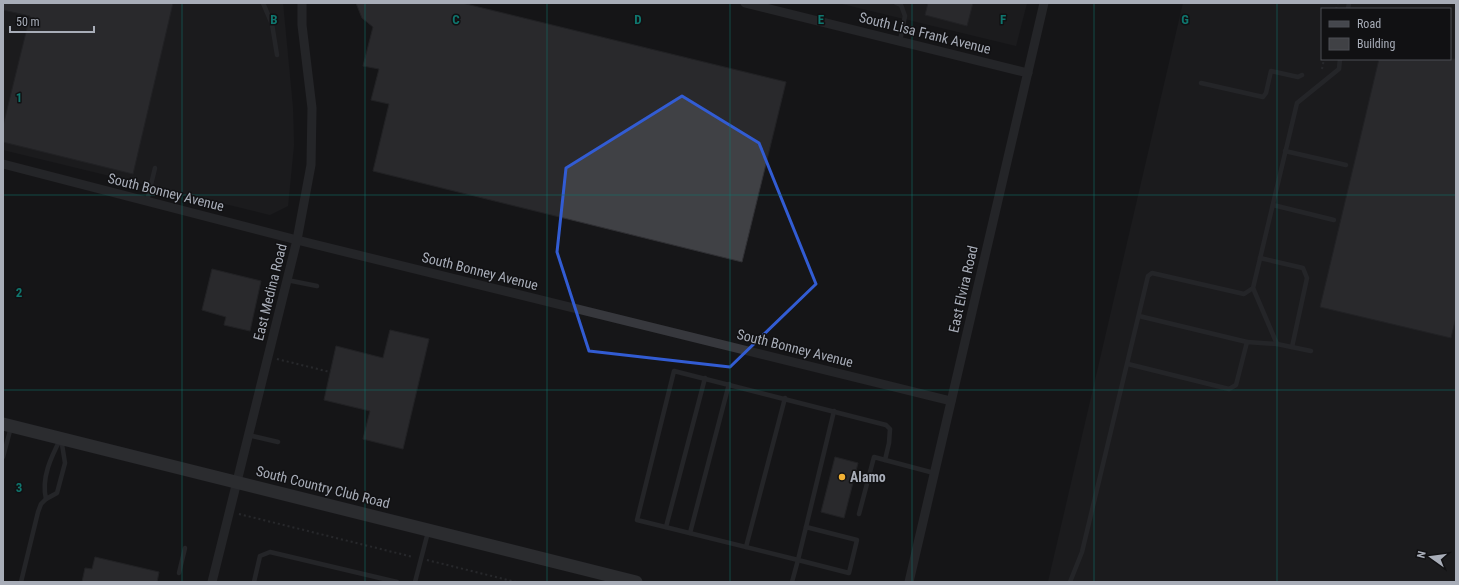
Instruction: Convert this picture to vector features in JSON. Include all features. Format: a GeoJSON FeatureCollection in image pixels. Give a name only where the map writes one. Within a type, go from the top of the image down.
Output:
{"type":"FeatureCollection","features":[{"type":"Feature","properties":{"kind":"street","name":"East Medina Road"},"geometry":{"type":"LineString","coordinates":[[212,582],[297,240],[311,165],[312,108],[302,25],[302,3]]}},
{"type":"Feature","properties":{"kind":"street","name":"South Lisa Frank Avenue"},"geometry":{"type":"LineString","coordinates":[[745,3],[1028,73]]}},
{"type":"Feature","properties":{"kind":"street","name":"East Elvira Road"},"geometry":{"type":"LineString","coordinates":[[909,582],[1044,3]]}},
{"type":"Feature","properties":{"kind":"street","name":"South Bonney Avenue"},"geometry":{"type":"LineString","coordinates":[[3,164],[297,240],[951,401]]}},
{"type":"Feature","properties":{"kind":"street","name":"South Country Club Road"},"geometry":{"type":"LineString","coordinates":[[7,425],[636,582]]}},
{"type":"Feature","properties":{"kind":"lane"},"geometry":{"type":"LineString","coordinates":[[263,3],[272,24],[277,56]]}},
{"type":"Feature","properties":{"kind":"lane"},"geometry":{"type":"LineString","coordinates":[[896,3],[900,6],[905,16],[900,41]]}},
{"type":"Feature","properties":{"kind":"lane"},"geometry":{"type":"LineString","coordinates":[[1277,344],[1253,288],[1297,104],[1339,69],[1340,60]]}},
{"type":"Feature","properties":{"kind":"lane"},"geometry":{"type":"LineString","coordinates":[[1201,83],[1263,97],[1266,93],[1271,71],[1298,77],[1302,75]]}},
{"type":"Feature","properties":{"kind":"lane"},"geometry":{"type":"LineString","coordinates":[[1285,151],[1346,165]]}},
{"type":"Feature","properties":{"kind":"lane"},"geometry":{"type":"LineString","coordinates":[[147,201],[155,168]]}},
{"type":"Feature","properties":{"kind":"lane"},"geometry":{"type":"LineString","coordinates":[[1273,205],[1334,220]]}},
{"type":"Feature","properties":{"kind":"lane"},"geometry":{"type":"LineString","coordinates":[[1260,258],[1303,268],[1307,278],[1292,347]]}},
{"type":"Feature","properties":{"kind":"lane"},"geometry":{"type":"LineString","coordinates":[[1070,582],[1082,552],[1148,276],[1152,273],[1244,294],[1253,288]]}},
{"type":"Feature","properties":{"kind":"lane"},"geometry":{"type":"LineString","coordinates":[[287,280],[317,286]]}},
{"type":"Feature","properties":{"kind":"lane"},"geometry":{"type":"LineString","coordinates":[[1139,316],[1247,342],[1277,344],[1311,351]]}},
{"type":"Feature","properties":{"kind":"lane"},"geometry":{"type":"LineString","coordinates":[[1128,364],[1229,389],[1236,385],[1247,342]]}},
{"type":"Feature","properties":{"kind":"lane"},"geometry":{"type":"LineString","coordinates":[[806,527],[857,540],[849,573],[637,520],[674,371],[886,424],[890,429],[889,444],[885,460]]}},
{"type":"Feature","properties":{"kind":"lane"},"geometry":{"type":"LineString","coordinates":[[666,527],[705,378]]}},
{"type":"Feature","properties":{"kind":"lane"},"geometry":{"type":"LineString","coordinates":[[690,533],[729,384]]}},
{"type":"Feature","properties":{"kind":"lane"},"geometry":{"type":"LineString","coordinates":[[746,547],[785,398]]}},
{"type":"Feature","properties":{"kind":"lane"},"geometry":{"type":"LineString","coordinates":[[792,582],[834,411]]}},
{"type":"Feature","properties":{"kind":"lane"},"geometry":{"type":"LineString","coordinates":[[3,457],[7,425]]}},
{"type":"Feature","properties":{"kind":"lane"},"geometry":{"type":"LineString","coordinates":[[248,435],[278,442]]}},
{"type":"Feature","properties":{"kind":"lane"},"geometry":{"type":"LineString","coordinates":[[46,499],[43,489],[50,458],[61,438]]}},
{"type":"Feature","properties":{"kind":"lane"},"geometry":{"type":"LineString","coordinates":[[20,582],[40,504],[57,493],[65,463],[61,438]]}},
{"type":"Feature","properties":{"kind":"lane"},"geometry":{"type":"LineString","coordinates":[[859,514],[874,457],[934,473]]}},
{"type":"Feature","properties":{"kind":"lane"},"geometry":{"type":"LineString","coordinates":[[415,582],[429,530]]}},
{"type":"Feature","properties":{"kind":"lane"},"geometry":{"type":"LineString","coordinates":[[179,573],[185,548]]}},
{"type":"Feature","properties":{"kind":"lane"},"geometry":{"type":"LineString","coordinates":[[254,582],[260,556],[270,552],[397,582]]}},
{"type":"Feature","properties":{"kind":"path"},"geometry":{"type":"LineString","coordinates":[[1322,69],[1324,60]]}},
{"type":"Feature","properties":{"kind":"path"},"geometry":{"type":"LineString","coordinates":[[268,357],[330,372]]}},
{"type":"Feature","properties":{"kind":"path"},"geometry":{"type":"LineString","coordinates":[[229,512],[516,582]]}},
{"type":"Feature","properties":{"kind":"highlighted area"},"geometry":{"type":"Polygon","coordinates":[[[682,96],[759,143],[816,284],[730,367],[589,351],[557,252],[566,168],[682,96]]]}},
{"type":"Feature","properties":{"kind":"shaded area"},"geometry":{"type":"Polygon","coordinates":[[[3,3],[283,3],[293,108],[294,145],[288,206],[270,215],[3,150],[3,3]]]}},
{"type":"Feature","properties":{"kind":"shaded area"},"geometry":{"type":"Polygon","coordinates":[[[838,3],[1027,3],[1016,46],[838,3]]]}},
{"type":"Feature","properties":{"kind":"shaded area"},"geometry":{"type":"Polygon","coordinates":[[[1183,3],[1456,3],[1456,582],[1048,582],[1183,3]]]}},
{"type":"Feature","properties":{"kind":"building"},"geometry":{"type":"Polygon","coordinates":[[[3,3],[173,3],[133,174],[3,142],[3,126],[30,16],[3,10],[3,3]]]}},
{"type":"Feature","properties":{"kind":"building"},"geometry":{"type":"Polygon","coordinates":[[[356,3],[462,3],[786,82],[742,262],[373,171],[389,104],[371,100],[379,69],[363,66],[373,27],[362,18],[356,3]]]}},
{"type":"Feature","properties":{"kind":"building"},"geometry":{"type":"Polygon","coordinates":[[[928,3],[973,3],[967,26],[925,15],[928,3]]]}},
{"type":"Feature","properties":{"kind":"building"},"geometry":{"type":"Polygon","coordinates":[[[1456,59],[1456,317],[1451,338],[1320,307],[1379,60],[1456,59]]]}},
{"type":"Feature","properties":{"kind":"building"},"geometry":{"type":"Polygon","coordinates":[[[212,269],[261,281],[250,331],[224,325],[226,317],[202,310],[212,269]]]}},
{"type":"Feature","properties":{"kind":"building"},"geometry":{"type":"Polygon","coordinates":[[[390,330],[429,339],[403,449],[363,439],[370,411],[324,400],[336,346],[383,358],[390,330]]]}},
{"type":"Feature","properties":{"kind":"building","name":"Alamo"},"geometry":{"type":"Polygon","coordinates":[[[835,457],[858,463],[844,518],[821,512],[835,457]]]}},
{"type":"Feature","properties":{"kind":"building"},"geometry":{"type":"Polygon","coordinates":[[[95,557],[159,572],[157,582],[82,582],[85,568],[92,569],[95,557]]]}},
{"type":"Feature","properties":{"kind":"place","name":"Alamo"},"geometry":{"type":"Point","coordinates":[842,477]}}]}
